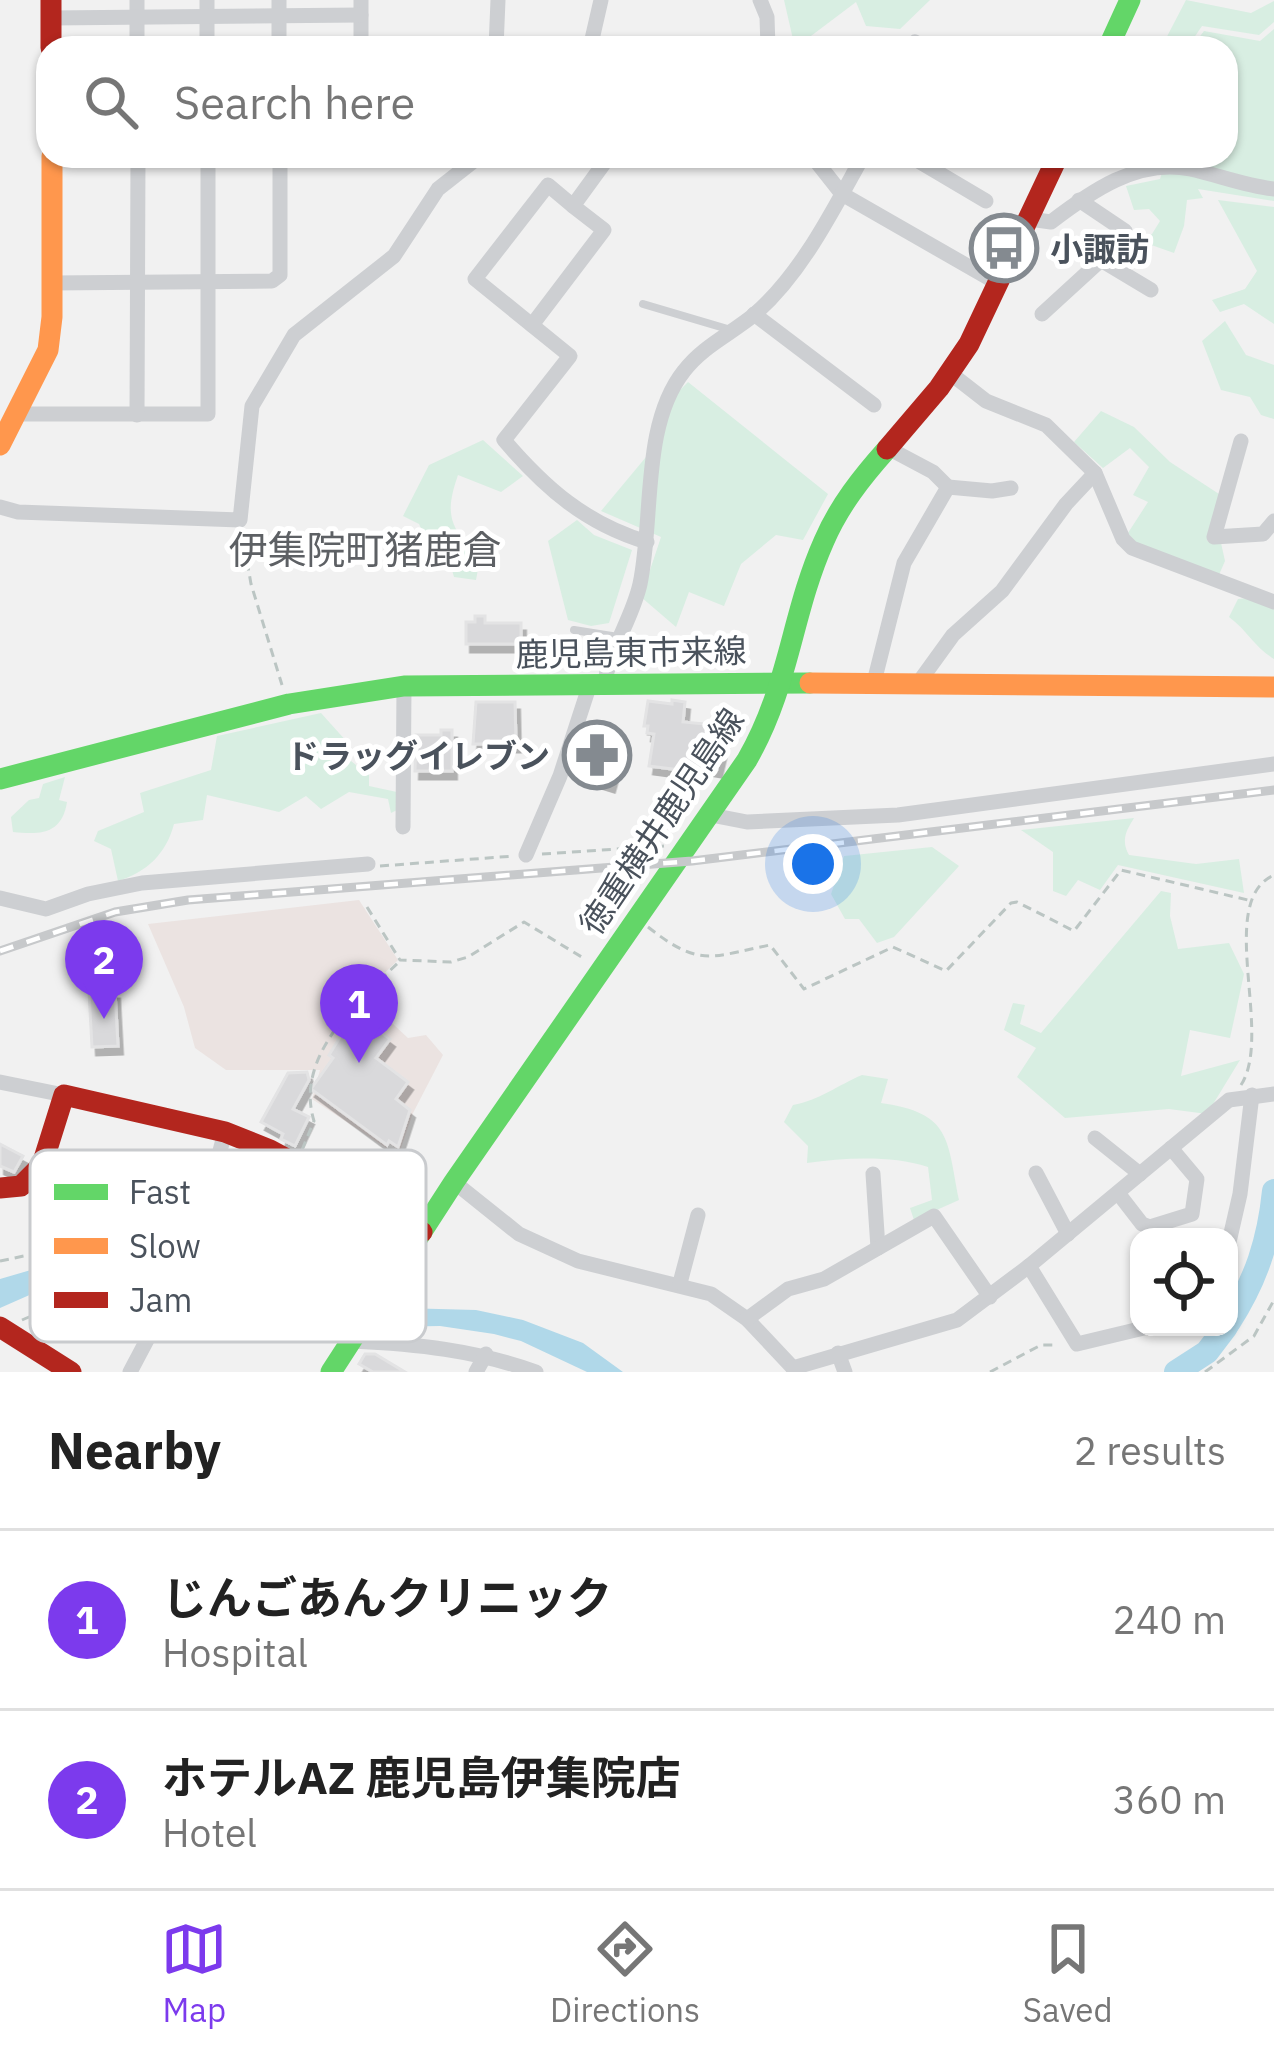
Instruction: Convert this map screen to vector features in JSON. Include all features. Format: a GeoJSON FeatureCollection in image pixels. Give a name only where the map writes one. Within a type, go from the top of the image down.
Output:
{"type":"FeatureCollection","features":[{"type":"Feature","properties":{"kind":"main road"},"geometry":{"type":"LineString","coordinates":[[1114,36],[1130,0]]}},
{"type":"Feature","properties":{"kind":"main road"},"geometry":{"type":"LineString","coordinates":[[0,445],[47,350],[52,168]]}},
{"type":"Feature","properties":{"kind":"main road","name":"徳重横井鹿児島線"},"geometry":{"type":"LineString","coordinates":[[426,1226],[711,815],[768,723],[820,546],[847,498],[950,373],[999,284],[1052,168]]}},
{"type":"Feature","properties":{"kind":"main road","name":"鹿児島東市来線"},"geometry":{"type":"LineString","coordinates":[[0,779],[289,704],[404,686],[919,682],[1274,687]]}},
{"type":"Feature","properties":{"kind":"main road"},"geometry":{"type":"LineString","coordinates":[[48,1150],[64,1095],[225,1132],[268,1150]]}},
{"type":"Feature","properties":{"kind":"main road"},"geometry":{"type":"LineString","coordinates":[[0,1188],[21,1186],[30,1177]]}},
{"type":"Feature","properties":{"kind":"main road"},"geometry":{"type":"LineString","coordinates":[[1,1328],[70,1372]]}},
{"type":"Feature","properties":{"kind":"main road","name":"徳重横井鹿児島線"},"geometry":{"type":"LineString","coordinates":[[331,1372],[351,1342]]}},
{"type":"Feature","properties":{"kind":"street"},"geometry":{"type":"LineString","coordinates":[[496,36],[498,0]]}},
{"type":"Feature","properties":{"kind":"street"},"geometry":{"type":"LineString","coordinates":[[593,36],[601,0]]}},
{"type":"Feature","properties":{"kind":"street"},"geometry":{"type":"LineString","coordinates":[[762,1],[766,36]]}},
{"type":"Feature","properties":{"kind":"street"},"geometry":{"type":"LineString","coordinates":[[51,9],[361,8]]}},
{"type":"Feature","properties":{"kind":"street"},"geometry":{"type":"LineString","coordinates":[[137,168],[137,415]]}},
{"type":"Feature","properties":{"kind":"street"},"geometry":{"type":"LineString","coordinates":[[18,414],[208,414],[208,168]]}},
{"type":"Feature","properties":{"kind":"street"},"geometry":{"type":"LineString","coordinates":[[52,283],[272,281],[280,274],[280,168]]}},
{"type":"Feature","properties":{"kind":"street"},"geometry":{"type":"LineString","coordinates":[[0,507],[18,512],[240,520],[252,406],[294,335],[394,256],[438,189],[465,168]]}},
{"type":"Feature","properties":{"kind":"street"},"geometry":{"type":"LineString","coordinates":[[573,206],[601,168]]}},
{"type":"Feature","properties":{"kind":"street"},"geometry":{"type":"LineString","coordinates":[[821,168],[842,194],[999,284]]}},
{"type":"Feature","properties":{"kind":"street"},"geometry":{"type":"LineString","coordinates":[[526,855],[639,589],[658,422],[683,372],[754,314],[789,276],[856,168]]}},
{"type":"Feature","properties":{"kind":"street"},"geometry":{"type":"LineString","coordinates":[[930,168],[986,201]]}},
{"type":"Feature","properties":{"kind":"street"},"geometry":{"type":"LineString","coordinates":[[1029,219],[1051,222],[1116,180],[1156,168]]}},
{"type":"Feature","properties":{"kind":"street"},"geometry":{"type":"LineString","coordinates":[[1189,168],[1274,190]]}},
{"type":"Feature","properties":{"kind":"street"},"geometry":{"type":"LineString","coordinates":[[532,326],[604,230],[548,185],[475,279],[532,326],[570,356],[504,440],[560,498],[606,530],[647,542]]}},
{"type":"Feature","properties":{"kind":"street"},"geometry":{"type":"LineString","coordinates":[[1042,314],[1125,231],[1079,200]]}},
{"type":"Feature","properties":{"kind":"street"},"geometry":{"type":"LineString","coordinates":[[1101,260],[1150,290]]}},
{"type":"Feature","properties":{"kind":"street"},"geometry":{"type":"LineString","coordinates":[[754,314],[874,405]]}},
{"type":"Feature","properties":{"kind":"street"},"geometry":{"type":"LineString","coordinates":[[950,373],[986,401],[1046,425],[1095,473],[1123,539],[1132,548],[1274,602]]}},
{"type":"Feature","properties":{"kind":"street"},"geometry":{"type":"LineString","coordinates":[[1240,441],[1214,536],[1263,534],[1274,521]]}},
{"type":"Feature","properties":{"kind":"street"},"geometry":{"type":"LineString","coordinates":[[886,447],[933,472],[948,487],[1011,488]]}},
{"type":"Feature","properties":{"kind":"street"},"geometry":{"type":"LineString","coordinates":[[919,682],[953,635],[1001,591],[1095,473]]}},
{"type":"Feature","properties":{"kind":"street"},"geometry":{"type":"LineString","coordinates":[[874,682],[904,563],[948,487]]}},
{"type":"Feature","properties":{"kind":"street"},"geometry":{"type":"LineString","coordinates":[[403,827],[404,686]]}},
{"type":"Feature","properties":{"kind":"street"},"geometry":{"type":"LineString","coordinates":[[711,815],[747,822],[898,815],[1274,764]]}},
{"type":"Feature","properties":{"kind":"street"},"geometry":{"type":"LineString","coordinates":[[0,898],[46,909],[142,883],[368,864]]}},
{"type":"Feature","properties":{"kind":"street"},"geometry":{"type":"LineString","coordinates":[[0,1082],[64,1095]]}},
{"type":"Feature","properties":{"kind":"street"},"geometry":{"type":"LineString","coordinates":[[454,1182],[519,1234],[578,1261],[711,1294],[747,1319],[793,1370],[957,1320],[1229,1100],[1274,1094]]}},
{"type":"Feature","properties":{"kind":"street"},"geometry":{"type":"LineString","coordinates":[[1231,1228],[1252,1095]]}},
{"type":"Feature","properties":{"kind":"street"},"geometry":{"type":"LineString","coordinates":[[220,1150],[225,1132]]}},
{"type":"Feature","properties":{"kind":"street"},"geometry":{"type":"LineString","coordinates":[[1095,1138],[1140,1174]]}},
{"type":"Feature","properties":{"kind":"street"},"geometry":{"type":"LineString","coordinates":[[1118,1193],[1150,1227],[1192,1214],[1197,1179],[1172,1148]]}},
{"type":"Feature","properties":{"kind":"street"},"geometry":{"type":"LineString","coordinates":[[1036,1173],[1068,1234]]}},
{"type":"Feature","properties":{"kind":"street"},"geometry":{"type":"LineString","coordinates":[[873,1174],[878,1248]]}},
{"type":"Feature","properties":{"kind":"street"},"geometry":{"type":"LineString","coordinates":[[680,1283],[698,1215]]}},
{"type":"Feature","properties":{"kind":"street"},"geometry":{"type":"LineString","coordinates":[[747,1319],[788,1288],[824,1279],[934,1216],[991,1297]]}},
{"type":"Feature","properties":{"kind":"street"},"geometry":{"type":"LineString","coordinates":[[1029,1266],[1077,1344],[1130,1331]]}},
{"type":"Feature","properties":{"kind":"street"},"geometry":{"type":"LineString","coordinates":[[130,1372],[146,1342]]}},
{"type":"Feature","properties":{"kind":"street"},"geometry":{"type":"LineString","coordinates":[[398,1342],[486,1354],[536,1372]]}},
{"type":"Feature","properties":{"kind":"street"},"geometry":{"type":"LineString","coordinates":[[838,1353],[845,1372]]}},
{"type":"Feature","properties":{"kind":"street"},"geometry":{"type":"LineString","coordinates":[[476,1372],[486,1354]]}},
{"type":"Feature","properties":{"kind":"lane"},"geometry":{"type":"LineString","coordinates":[[643,304],[731,329]]}},
{"type":"Feature","properties":{"kind":"lane"},"geometry":{"type":"LineString","coordinates":[[574,630],[618,637]]}},
{"type":"Feature","properties":{"kind":"path"},"geometry":{"type":"LineString","coordinates":[[240,520],[251,584],[289,704]]}},
{"type":"Feature","properties":{"kind":"path"},"geometry":{"type":"LineString","coordinates":[[637,920],[691,956],[706,958],[770,945],[804,989],[893,946],[946,971],[1011,903],[1074,931],[1121,870],[1252,901]]}},
{"type":"Feature","properties":{"kind":"path"},"geometry":{"type":"LineString","coordinates":[[1229,1100],[1248,1076],[1257,1045],[1249,957],[1252,901],[1262,880],[1274,875]]}},
{"type":"Feature","properties":{"kind":"path"},"geometry":{"type":"LineString","coordinates":[[367,907],[400,960]]}},
{"type":"Feature","properties":{"kind":"path"},"geometry":{"type":"LineString","coordinates":[[301,1150],[314,1121],[308,1101],[327,1041],[400,960],[451,962],[469,957],[524,922],[602,970]]}},
{"type":"Feature","properties":{"kind":"path"},"geometry":{"type":"LineString","coordinates":[[0,1261],[30,1255]]}},
{"type":"Feature","properties":{"kind":"path"},"geometry":{"type":"LineString","coordinates":[[1204,1372],[1254,1336],[1274,1300]]}},
{"type":"Feature","properties":{"kind":"path"},"geometry":{"type":"LineString","coordinates":[[1,1328],[30,1317]]}},
{"type":"Feature","properties":{"kind":"path"},"geometry":{"type":"LineString","coordinates":[[990,1372],[1042,1345],[1077,1344]]}},
{"type":"Feature","properties":{"kind":"shaded area"},"geometry":{"type":"Polygon","coordinates":[[[359,900],[398,960],[362,995],[408,1038],[426,1035],[443,1055],[413,1113],[400,1150],[390,1144],[386,1148],[312,1099],[320,1070],[226,1070],[195,1048],[184,1007],[148,924],[359,900]]]}},
{"type":"Feature","properties":{"kind":"green space"},"geometry":{"type":"Polygon","coordinates":[[[784,0],[930,0],[900,29],[866,26],[856,2],[811,36],[792,36],[784,0]]]}},
{"type":"Feature","properties":{"kind":"green space"},"geometry":{"type":"Polygon","coordinates":[[[1186,0],[1251,13],[1274,1],[1274,22],[1259,35],[1202,26],[1195,36],[1167,36],[1186,0]]]}},
{"type":"Feature","properties":{"kind":"green space"},"geometry":{"type":"Polygon","coordinates":[[[1274,29],[1274,201],[1198,189],[1203,198],[1187,200],[1174,253],[1140,241],[1160,221],[1149,209],[1134,210],[1126,186],[1160,179],[1163,168],[1238,168],[1238,37],[1260,41],[1274,29]]]}},
{"type":"Feature","properties":{"kind":"green space"},"geometry":{"type":"Polygon","coordinates":[[[1218,200],[1274,207],[1274,324],[1244,304],[1220,312],[1212,300],[1245,289],[1257,271],[1218,200]]]}},
{"type":"Feature","properties":{"kind":"green space"},"geometry":{"type":"Polygon","coordinates":[[[1225,321],[1246,355],[1274,365],[1274,419],[1261,415],[1250,397],[1221,390],[1202,341],[1225,321]]]}},
{"type":"Feature","properties":{"kind":"green space"},"geometry":{"type":"Polygon","coordinates":[[[688,382],[828,494],[803,540],[776,535],[741,564],[724,606],[689,592],[676,627],[641,597],[661,537],[601,511],[646,457],[674,396],[688,382]]]}},
{"type":"Feature","properties":{"kind":"green space"},"geometry":{"type":"Polygon","coordinates":[[[1101,411],[1134,427],[1170,462],[1219,494],[1207,541],[1221,543],[1225,561],[1218,577],[1137,545],[1128,533],[1148,502],[1133,495],[1149,467],[1130,448],[1103,468],[1074,442],[1101,411]]]}},
{"type":"Feature","properties":{"kind":"green space"},"geometry":{"type":"Polygon","coordinates":[[[483,440],[523,476],[501,492],[458,475],[451,513],[479,564],[476,580],[454,577],[444,542],[426,539],[419,524],[403,516],[429,465],[483,440]]]}},
{"type":"Feature","properties":{"kind":"green space"},"geometry":{"type":"Polygon","coordinates":[[[577,520],[594,535],[632,550],[609,623],[591,626],[568,620],[548,541],[577,520]]]}},
{"type":"Feature","properties":{"kind":"green space"},"geometry":{"type":"Polygon","coordinates":[[[1274,595],[1274,659],[1229,617],[1238,599],[1274,595]]]}},
{"type":"Feature","properties":{"kind":"green space"},"geometry":{"type":"Polygon","coordinates":[[[321,713],[348,743],[346,757],[369,770],[369,786],[397,792],[399,809],[391,813],[388,799],[349,792],[321,809],[306,796],[279,812],[207,795],[203,820],[174,824],[154,860],[118,881],[111,849],[94,841],[98,831],[144,812],[140,793],[211,770],[217,736],[321,713]]]}},
{"type":"Feature","properties":{"kind":"green space"},"geometry":{"type":"Polygon","coordinates":[[[65,777],[59,800],[67,802],[60,821],[41,832],[13,832],[11,817],[29,800],[39,798],[43,784],[65,777]]]}},
{"type":"Feature","properties":{"kind":"green space"},"geometry":{"type":"Polygon","coordinates":[[[1134,818],[1126,836],[1129,855],[1196,864],[1239,859],[1244,893],[1118,865],[1100,890],[1078,880],[1066,896],[1053,891],[1053,852],[1021,830],[1134,818]]]}},
{"type":"Feature","properties":{"kind":"green space"},"geometry":{"type":"Polygon","coordinates":[[[932,847],[959,866],[894,937],[877,943],[859,919],[845,919],[831,894],[844,856],[932,847]]]}},
{"type":"Feature","properties":{"kind":"green space"},"geometry":{"type":"Polygon","coordinates":[[[1161,891],[1171,893],[1170,916],[1178,949],[1229,943],[1244,974],[1230,1038],[1190,1030],[1181,1076],[1240,1060],[1207,1114],[1169,1109],[1065,1118],[1017,1077],[1036,1048],[1004,1030],[1013,1003],[1025,1005],[1020,1024],[1041,1033],[1161,891]]]}},
{"type":"Feature","properties":{"kind":"green space"},"geometry":{"type":"Polygon","coordinates":[[[862,1075],[888,1079],[881,1103],[921,1114],[942,1132],[959,1200],[914,1220],[910,1208],[932,1200],[928,1167],[867,1159],[807,1163],[808,1146],[784,1122],[793,1105],[862,1075]]]}},
{"type":"Feature","properties":{"kind":"water"},"geometry":{"type":"Polygon","coordinates":[[[30,1270],[30,1295],[0,1308],[0,1279],[30,1270]]]}},
{"type":"Feature","properties":{"kind":"water"},"geometry":{"type":"Polygon","coordinates":[[[426,1309],[476,1310],[523,1320],[583,1343],[623,1372],[587,1372],[521,1341],[426,1326],[426,1309]]]}},
{"type":"Feature","properties":{"kind":"building"},"geometry":{"type":"Polygon","coordinates":[[[475,616],[485,616],[485,623],[521,623],[521,644],[466,644],[466,622],[475,622],[475,616]]]}},
{"type":"Feature","properties":{"kind":"building"},"geometry":{"type":"Polygon","coordinates":[[[672,700],[685,702],[683,722],[727,726],[717,769],[681,763],[680,770],[649,766],[654,734],[644,726],[648,701],[672,704],[672,700]]]}},
{"type":"Feature","properties":{"kind":"building"},"geometry":{"type":"Polygon","coordinates":[[[476,702],[515,702],[516,744],[473,744],[476,702]]]}},
{"type":"Feature","properties":{"kind":"building","name":"ドラッグイレブン"},"geometry":{"type":"Polygon","coordinates":[[[589,727],[623,737],[610,784],[574,773],[589,727]]]}},
{"type":"Feature","properties":{"kind":"building"},"geometry":{"type":"Polygon","coordinates":[[[441,730],[452,730],[452,771],[415,771],[416,735],[441,735],[441,730]]]}},
{"type":"Feature","properties":{"kind":"building"},"geometry":{"type":"Polygon","coordinates":[[[115,991],[118,1046],[92,1047],[89,992],[115,991]]]}},
{"type":"Feature","properties":{"kind":"building"},"geometry":{"type":"Polygon","coordinates":[[[355,1013],[390,1039],[376,1058],[408,1082],[396,1099],[410,1110],[398,1147],[389,1141],[387,1145],[311,1089],[355,1013]]]}},
{"type":"Feature","properties":{"kind":"building"},"geometry":{"type":"Polygon","coordinates":[[[307,1072],[309,1080],[293,1109],[309,1117],[295,1146],[261,1122],[288,1073],[307,1072]]]}},
{"type":"Feature","properties":{"kind":"building"},"geometry":{"type":"Polygon","coordinates":[[[0,1144],[23,1156],[14,1172],[0,1166],[0,1144]]]}},
{"type":"Feature","properties":{"kind":"building"},"geometry":{"type":"Polygon","coordinates":[[[365,1354],[375,1354],[405,1372],[373,1372],[359,1364],[365,1354]]]}},
{"type":"Feature","properties":{"kind":"waterway"},"geometry":{"type":"LineString","coordinates":[[1238,1306],[1260,1260],[1274,1191]]}},
{"type":"Feature","properties":{"kind":"waterway"},"geometry":{"type":"LineString","coordinates":[[1176,1372],[1207,1352],[1219,1336]]}},
{"type":"Feature","properties":{"kind":"railway"},"geometry":{"type":"LineString","coordinates":[[0,951],[115,912],[188,900],[692,861],[1274,790]]}},
{"type":"Feature","properties":{"kind":"traffic: fast"},"geometry":{"type":"LineString","coordinates":[[1114,36],[1130,0]]}},
{"type":"Feature","properties":{"kind":"traffic: fast"},"geometry":{"type":"LineString","coordinates":[[426,1225],[747,760],[773,705],[824,541],[852,492],[887,449]]}},
{"type":"Feature","properties":{"kind":"traffic: fast"},"geometry":{"type":"LineString","coordinates":[[0,779],[289,704],[404,686],[810,683]]}},
{"type":"Feature","properties":{"kind":"traffic: fast"},"geometry":{"type":"LineString","coordinates":[[331,1372],[350,1342]]}},
{"type":"Feature","properties":{"kind":"traffic: slow"},"geometry":{"type":"LineString","coordinates":[[0,445],[48,350],[52,168]]}},
{"type":"Feature","properties":{"kind":"traffic: slow"},"geometry":{"type":"LineString","coordinates":[[810,683],[1274,687]]}},
{"type":"Feature","properties":{"kind":"traffic: jam"},"geometry":{"type":"LineString","coordinates":[[51,0],[51,36]]}},
{"type":"Feature","properties":{"kind":"traffic: jam"},"geometry":{"type":"LineString","coordinates":[[887,449],[969,344],[1052,168]]}},
{"type":"Feature","properties":{"kind":"traffic: jam"},"geometry":{"type":"LineString","coordinates":[[47,1150],[64,1095],[225,1132],[270,1150]]}},
{"type":"Feature","properties":{"kind":"traffic: jam"},"geometry":{"type":"LineString","coordinates":[[0,1188],[21,1186],[30,1177]]}},
{"type":"Feature","properties":{"kind":"traffic: jam"},"geometry":{"type":"LineString","coordinates":[[0,1327],[71,1372]]}},
{"type":"Feature","properties":{"kind":"place","name":"小諏訪"},"geometry":{"type":"Point","coordinates":[1004,248]}},
{"type":"Feature","properties":{"kind":"place","name":"ドラッグイレブン"},"geometry":{"type":"Point","coordinates":[597,755]}},
{"type":"Feature","properties":{"kind":"place","name":"ホテルAZ 鹿児島伊集院店"},"geometry":{"type":"Point","coordinates":[104,1019]}},
{"type":"Feature","properties":{"kind":"place","name":"じんごあんクリニック"},"geometry":{"type":"Point","coordinates":[359,1063]}},
{"type":"Feature","properties":{"kind":"district","name":"伊集院町猪鹿倉"},"geometry":{"type":"Point","coordinates":[365,549]}}]}
